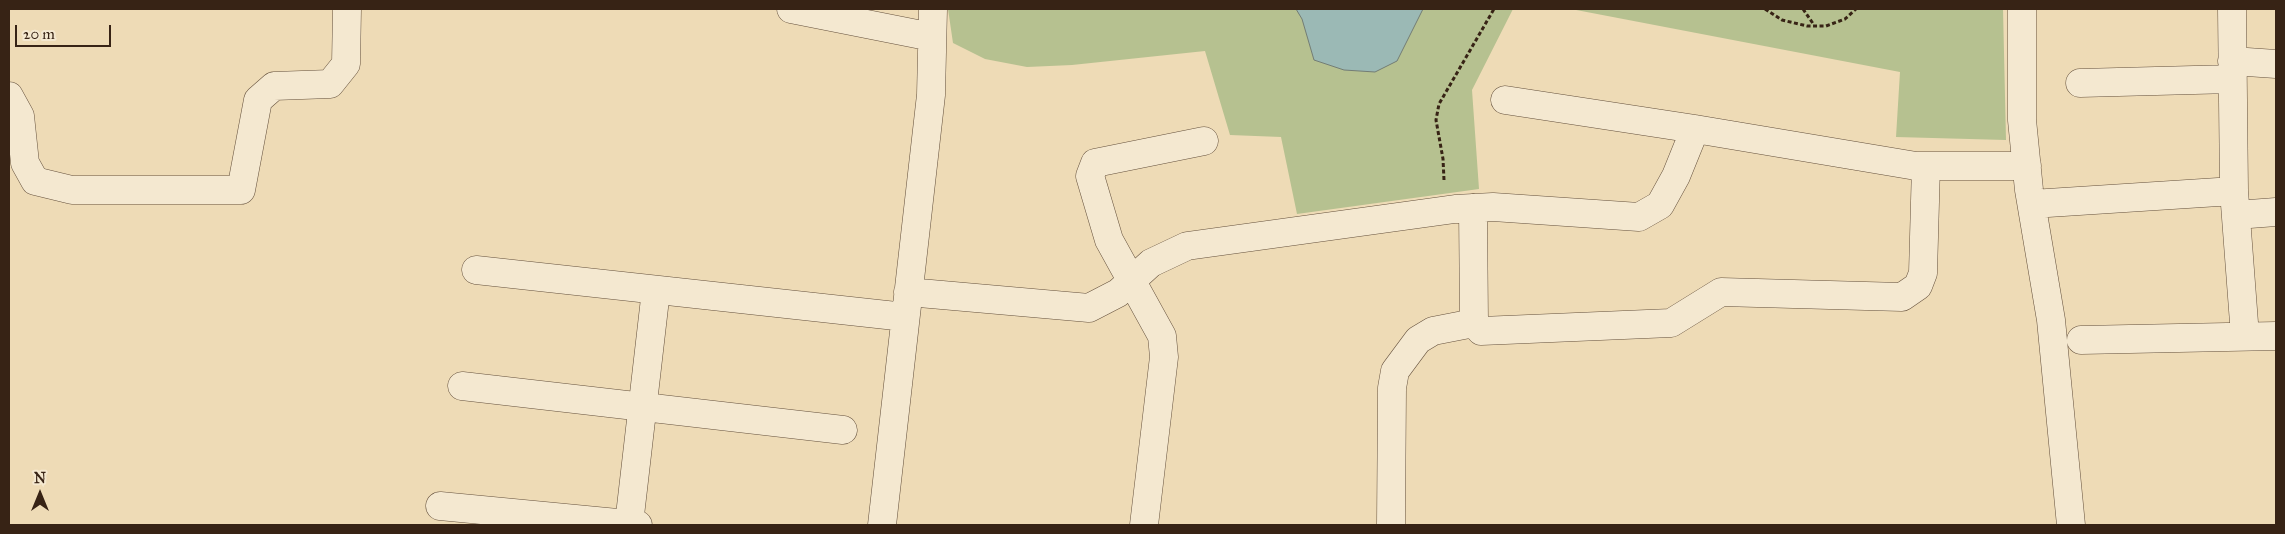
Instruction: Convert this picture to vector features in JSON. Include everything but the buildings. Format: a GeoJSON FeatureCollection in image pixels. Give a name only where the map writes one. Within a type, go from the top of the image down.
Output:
{"type":"FeatureCollection","features":[{"type":"Feature","properties":{"kind":"street"},"geometry":{"type":"LineString","coordinates":[[9,96],[20,116],[25,163],[35,181],[72,190],[242,190],[258,100],[274,86],[330,84],[346,64],[346,9]]}},
{"type":"Feature","properties":{"kind":"street"},"geometry":{"type":"LineString","coordinates":[[791,9],[932,37]]}},
{"type":"Feature","properties":{"kind":"street"},"geometry":{"type":"LineString","coordinates":[[882,525],[930,95],[932,9]]}},
{"type":"Feature","properties":{"kind":"street"},"geometry":{"type":"LineString","coordinates":[[2022,9],[2022,120],[2032,204],[2051,320],[2071,525]]}},
{"type":"Feature","properties":{"kind":"street"},"geometry":{"type":"LineString","coordinates":[[2232,9],[2235,203],[2245,336]]}},
{"type":"Feature","properties":{"kind":"street"},"geometry":{"type":"LineString","coordinates":[[2080,83],[2232,70],[2276,64]]}},
{"type":"Feature","properties":{"kind":"street"},"geometry":{"type":"LineString","coordinates":[[1505,100],[1926,166],[2027,166]]}},
{"type":"Feature","properties":{"kind":"street"},"geometry":{"type":"LineString","coordinates":[[476,270],[656,290],[907,305],[1089,308],[1118,293],[1151,262],[1186,246],[1444,210],[1473,208],[1492,207],[1639,217],[1660,205],[1676,176],[1695,129]]}},
{"type":"Feature","properties":{"kind":"street"},"geometry":{"type":"LineString","coordinates":[[1144,525],[1164,357],[1162,336],[1109,240],[1090,176],[1095,163],[1204,141]]}},
{"type":"Feature","properties":{"kind":"street"},"geometry":{"type":"LineString","coordinates":[[1473,208],[1474,323],[1481,330],[1672,323],[1721,292],[1902,296],[1918,286],[1923,273],[1926,166]]}},
{"type":"Feature","properties":{"kind":"street"},"geometry":{"type":"LineString","coordinates":[[2032,204],[2235,203],[2276,212]]}},
{"type":"Feature","properties":{"kind":"street"},"geometry":{"type":"LineString","coordinates":[[440,506],[634,525],[642,407],[656,290]]}},
{"type":"Feature","properties":{"kind":"street"},"geometry":{"type":"LineString","coordinates":[[1391,525],[1392,388],[1395,371],[1418,340],[1433,331],[1474,323]]}},
{"type":"Feature","properties":{"kind":"street"},"geometry":{"type":"LineString","coordinates":[[2081,340],[2276,336]]}},
{"type":"Feature","properties":{"kind":"street"},"geometry":{"type":"LineString","coordinates":[[462,386],[843,430]]}},
{"type":"Feature","properties":{"kind":"path"},"geometry":{"type":"LineString","coordinates":[[1444,210],[1443,159],[1436,120],[1438,104],[1494,9]]}},
{"type":"Feature","properties":{"kind":"path"},"geometry":{"type":"LineString","coordinates":[[1765,9],[1782,20],[1814,26],[1826,26],[1845,19],[1856,9]]}},
{"type":"Feature","properties":{"kind":"path"},"geometry":{"type":"LineString","coordinates":[[1803,9],[1814,26]]}},
{"type":"Feature","properties":{"kind":"green space"},"geometry":{"type":"Polygon","coordinates":[[[948,9],[1513,9],[1472,90],[1479,189],[1297,214],[1281,137],[1230,135],[1205,51],[1072,65],[1027,67],[985,59],[953,43],[948,9]]]}},
{"type":"Feature","properties":{"kind":"green space"},"geometry":{"type":"Polygon","coordinates":[[[1571,9],[2003,9],[2006,140],[1896,137],[1900,72],[1571,9]]]}},
{"type":"Feature","properties":{"kind":"water"},"geometry":{"type":"Polygon","coordinates":[[[1296,9],[1423,9],[1397,61],[1375,72],[1344,70],[1314,60],[1302,19],[1296,9]]]}}]}
